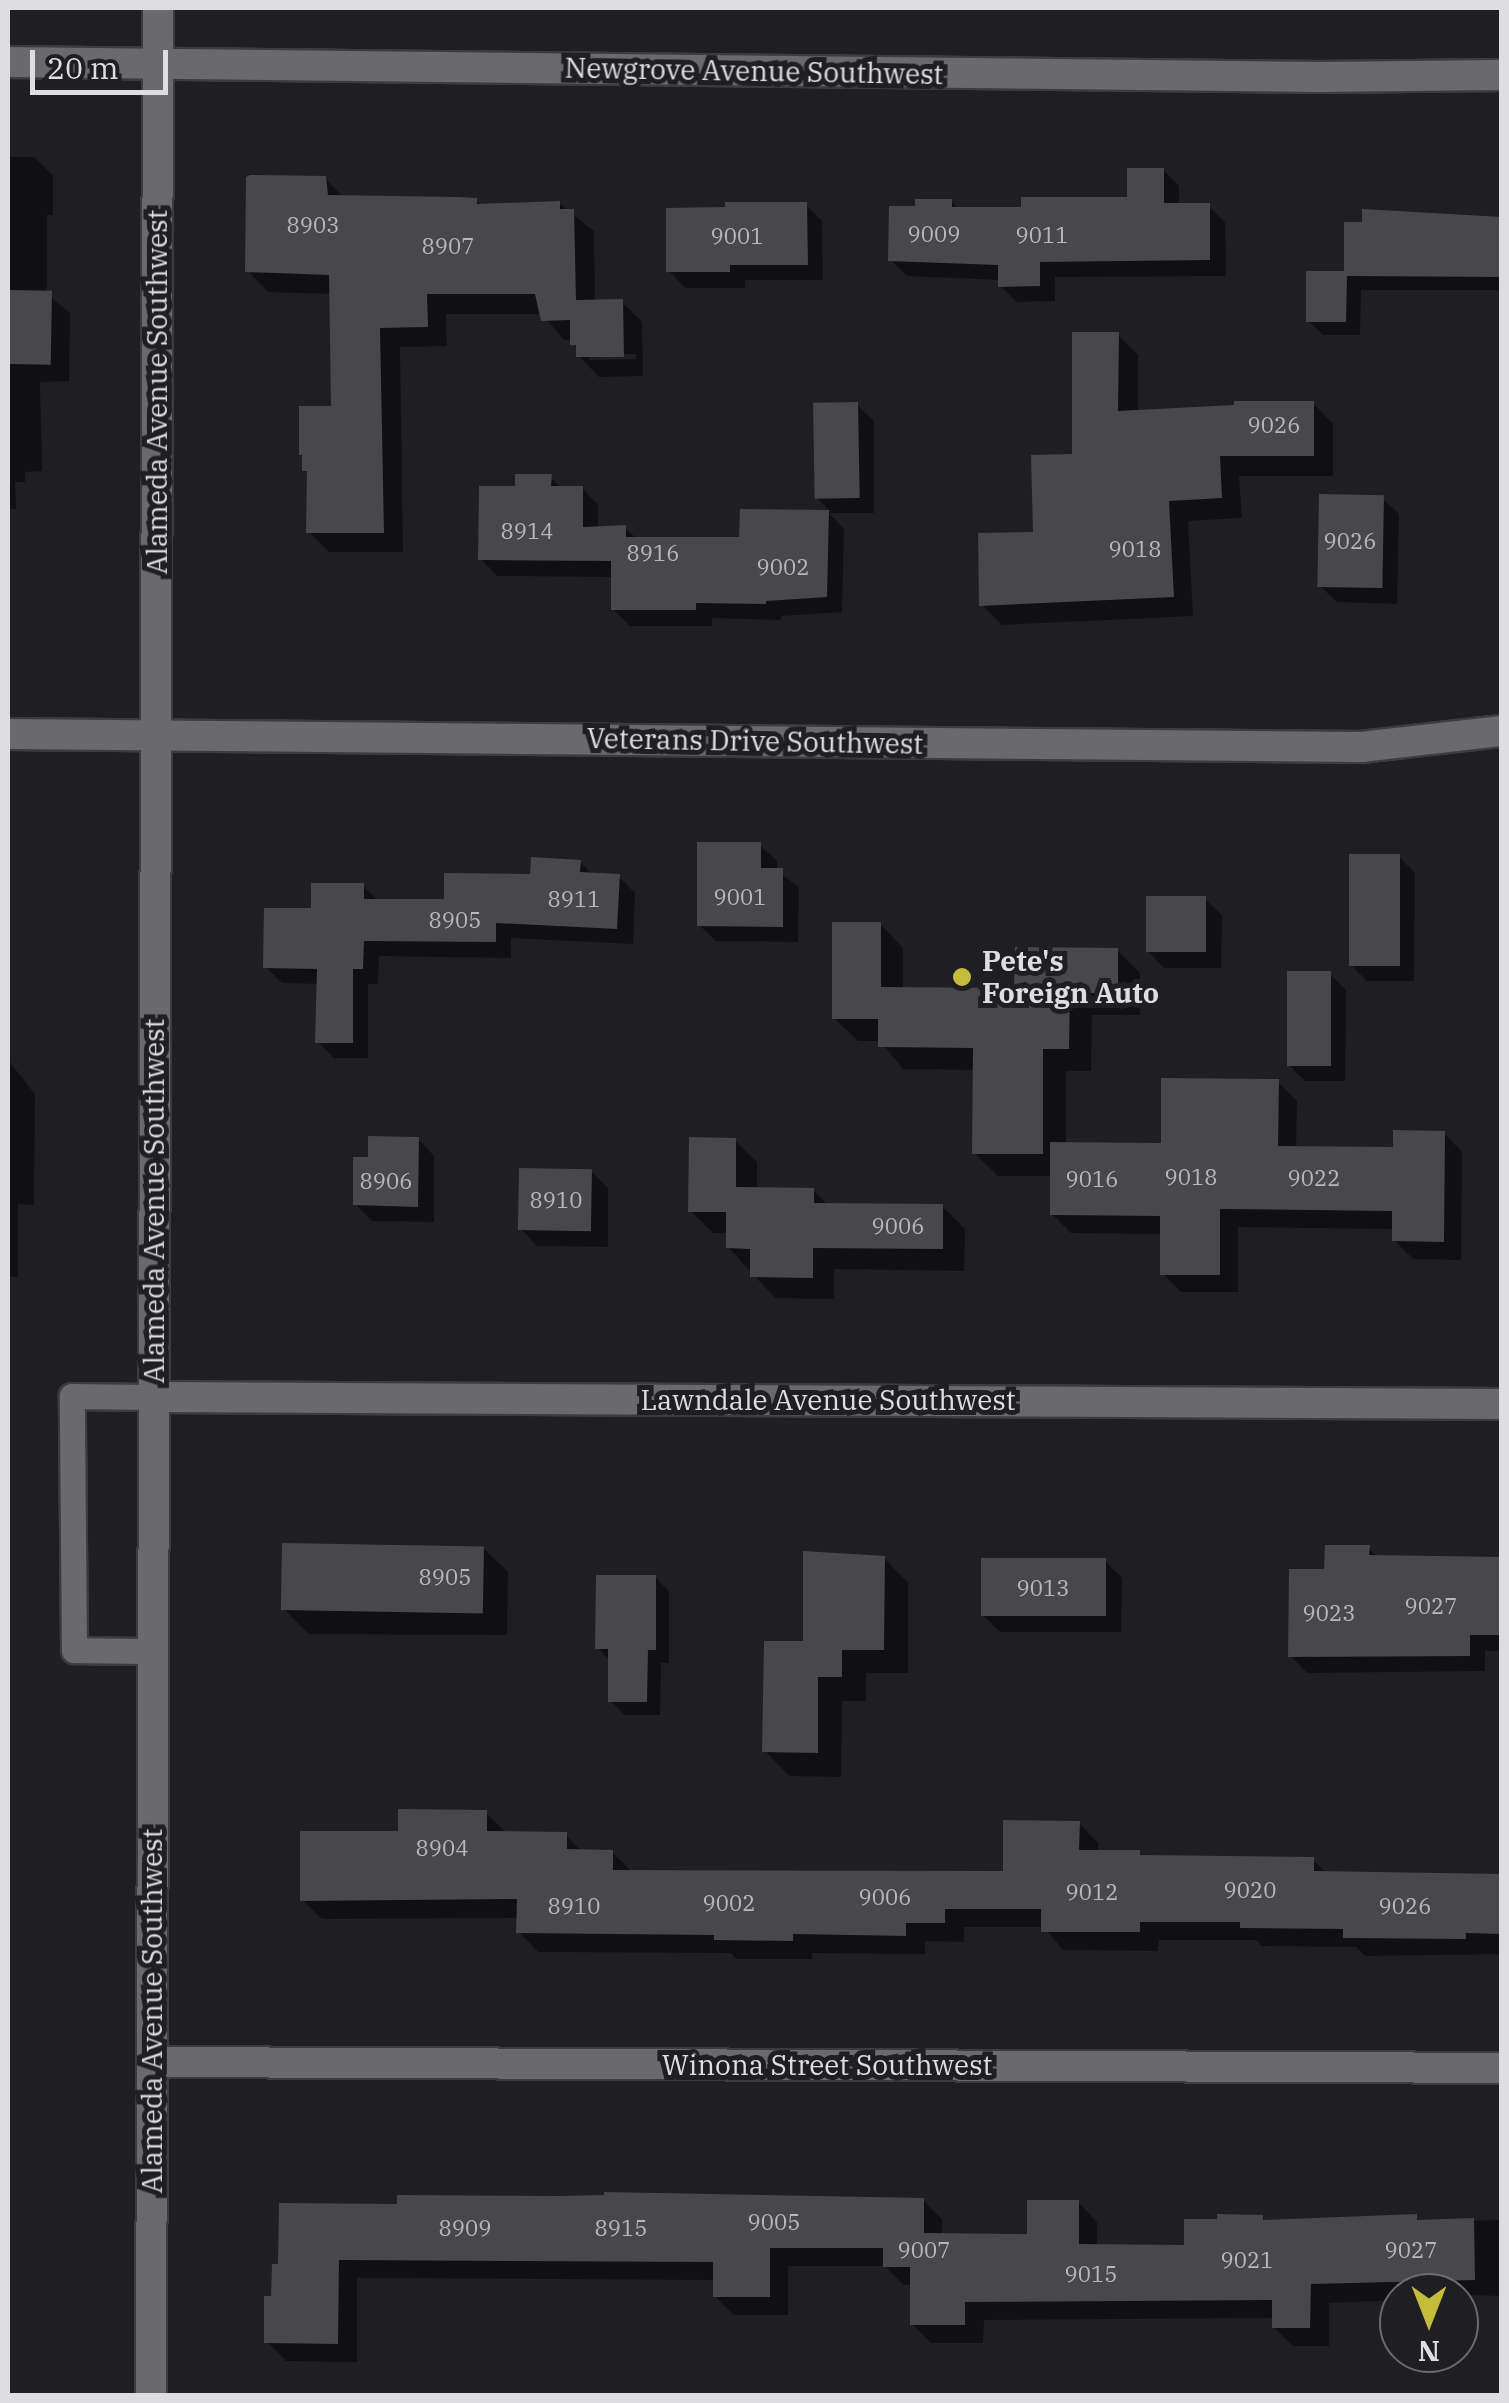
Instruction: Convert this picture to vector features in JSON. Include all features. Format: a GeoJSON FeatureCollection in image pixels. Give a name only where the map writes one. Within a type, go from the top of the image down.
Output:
{"type":"FeatureCollection","features":[{"type":"Feature","properties":{"kind":"street","name":"Alameda Avenue Southwest"},"geometry":{"type":"LineString","coordinates":[[150,2396],[158,8]]}},
{"type":"Feature","properties":{"kind":"street","name":"Newgrove Avenue Southwest"},"geometry":{"type":"LineString","coordinates":[[8,62],[1300,77],[1502,75]]}},
{"type":"Feature","properties":{"kind":"street","name":"Veterans Drive Southwest"},"geometry":{"type":"LineString","coordinates":[[8,734],[1361,747],[1502,731]]}},
{"type":"Feature","properties":{"kind":"street","name":"Lawndale Avenue Southwest"},"geometry":{"type":"LineString","coordinates":[[154,1397],[1502,1404]]}},
{"type":"Feature","properties":{"kind":"street","name":"Winona Street Southwest"},"geometry":{"type":"LineString","coordinates":[[152,2062],[1502,2068]]}},
{"type":"Feature","properties":{"kind":"lane"},"geometry":{"type":"LineString","coordinates":[[153,1650],[74,1650],[72,1396],[154,1397]]}},
{"type":"Feature","properties":{"kind":"building"},"geometry":{"type":"Polygon","coordinates":[[[1127,168],[1164,168],[1164,203],[1210,203],[1210,260],[1040,262],[1040,286],[998,287],[998,265],[888,261],[889,206],[915,206],[915,199],[952,199],[952,207],[1021,207],[1021,197],[1127,197],[1127,168]]]}},
{"type":"Feature","properties":{"kind":"building"},"geometry":{"type":"Polygon","coordinates":[[[326,176],[328,195],[477,198],[477,204],[560,201],[560,209],[574,209],[576,300],[623,299],[624,357],[576,357],[576,345],[570,345],[570,320],[541,321],[535,294],[427,294],[428,327],[380,328],[384,533],[306,533],[307,471],[302,471],[299,455],[299,406],[331,406],[329,275],[245,272],[246,177],[326,176]]]}},
{"type":"Feature","properties":{"kind":"building"},"geometry":{"type":"Polygon","coordinates":[[[725,202],[807,202],[808,265],[730,265],[730,272],[666,272],[666,208],[725,207],[725,202]]]}},
{"type":"Feature","properties":{"kind":"building"},"geometry":{"type":"Polygon","coordinates":[[[1362,209],[1502,217],[1502,277],[1347,276],[1346,322],[1306,322],[1306,271],[1344,271],[1344,222],[1362,222],[1362,209]]]}},
{"type":"Feature","properties":{"kind":"building"},"geometry":{"type":"Polygon","coordinates":[[[8,290],[52,291],[51,365],[8,364],[8,290]]]}},
{"type":"Feature","properties":{"kind":"building"},"geometry":{"type":"Polygon","coordinates":[[[1072,332],[1119,332],[1118,411],[1234,405],[1234,401],[1314,401],[1314,456],[1220,456],[1222,498],[1169,501],[1174,597],[979,606],[978,533],[1033,532],[1031,455],[1072,454],[1072,332]]]}},
{"type":"Feature","properties":{"kind":"building"},"geometry":{"type":"Polygon","coordinates":[[[858,402],[860,498],[815,499],[813,403],[858,402]]]}},
{"type":"Feature","properties":{"kind":"building"},"geometry":{"type":"Polygon","coordinates":[[[515,474],[552,474],[551,486],[583,486],[583,527],[626,525],[626,537],[739,537],[740,509],[829,510],[827,597],[766,604],[696,603],[696,610],[611,610],[611,561],[478,560],[479,486],[515,486],[515,474]]]}},
{"type":"Feature","properties":{"kind":"building"},"geometry":{"type":"Polygon","coordinates":[[[1319,494],[1384,495],[1382,588],[1317,587],[1319,494]]]}},
{"type":"Feature","properties":{"kind":"building"},"geometry":{"type":"Polygon","coordinates":[[[697,842],[761,842],[761,868],[783,868],[783,927],[697,926],[697,842]]]}},
{"type":"Feature","properties":{"kind":"building"},"geometry":{"type":"Polygon","coordinates":[[[1349,854],[1400,854],[1400,966],[1349,966],[1349,854]]]}},
{"type":"Feature","properties":{"kind":"building"},"geometry":{"type":"Polygon","coordinates":[[[531,857],[581,860],[580,872],[620,874],[617,929],[496,923],[496,942],[364,941],[363,969],[353,969],[353,1043],[315,1043],[317,969],[263,968],[264,908],[311,908],[311,883],[364,883],[364,899],[444,899],[444,873],[530,874],[531,857]]]}},
{"type":"Feature","properties":{"kind":"building"},"geometry":{"type":"Polygon","coordinates":[[[1146,896],[1206,896],[1206,952],[1146,952],[1146,896]]]}},
{"type":"Feature","properties":{"kind":"building"},"geometry":{"type":"Polygon","coordinates":[[[832,922],[881,922],[881,987],[1014,988],[1015,947],[1118,948],[1118,993],[1070,993],[1069,1049],[1043,1049],[1043,1154],[972,1154],[973,1048],[878,1047],[878,1019],[832,1019],[832,922]]]}},
{"type":"Feature","properties":{"kind":"building"},"geometry":{"type":"Polygon","coordinates":[[[1287,971],[1331,971],[1331,1066],[1287,1066],[1287,971]]]}},
{"type":"Feature","properties":{"kind":"building"},"geometry":{"type":"Polygon","coordinates":[[[1161,1078],[1279,1079],[1278,1146],[1393,1147],[1393,1130],[1445,1131],[1444,1242],[1392,1241],[1392,1211],[1220,1209],[1220,1275],[1160,1275],[1160,1216],[1050,1215],[1050,1142],[1161,1143],[1161,1078]]]}},
{"type":"Feature","properties":{"kind":"building"},"geometry":{"type":"Polygon","coordinates":[[[368,1136],[419,1137],[418,1207],[353,1205],[353,1157],[368,1157],[368,1136]]]}},
{"type":"Feature","properties":{"kind":"building"},"geometry":{"type":"Polygon","coordinates":[[[689,1137],[736,1138],[736,1187],[814,1188],[814,1203],[943,1204],[943,1249],[813,1248],[813,1278],[750,1277],[750,1249],[726,1248],[726,1212],[688,1212],[689,1137]]]}},
{"type":"Feature","properties":{"kind":"building"},"geometry":{"type":"Polygon","coordinates":[[[519,1168],[592,1169],[591,1231],[518,1230],[519,1168]]]}},
{"type":"Feature","properties":{"kind":"building"},"geometry":{"type":"Polygon","coordinates":[[[282,1543],[484,1547],[483,1614],[281,1610],[282,1543]]]}},
{"type":"Feature","properties":{"kind":"building"},"geometry":{"type":"Polygon","coordinates":[[[1325,1545],[1370,1545],[1369,1555],[1502,1557],[1502,1635],[1470,1635],[1470,1656],[1288,1657],[1289,1569],[1324,1569],[1325,1545]]]}},
{"type":"Feature","properties":{"kind":"building"},"geometry":{"type":"Polygon","coordinates":[[[803,1551],[885,1556],[884,1650],[842,1650],[842,1677],[818,1677],[818,1753],[762,1752],[764,1641],[803,1641],[803,1551]]]}},
{"type":"Feature","properties":{"kind":"building"},"geometry":{"type":"Polygon","coordinates":[[[981,1558],[1106,1558],[1106,1616],[981,1616],[981,1558]]]}},
{"type":"Feature","properties":{"kind":"building"},"geometry":{"type":"Polygon","coordinates":[[[596,1575],[656,1575],[656,1650],[648,1650],[647,1702],[608,1702],[608,1649],[595,1649],[596,1575]]]}},
{"type":"Feature","properties":{"kind":"building"},"geometry":{"type":"Polygon","coordinates":[[[398,1809],[487,1810],[487,1831],[567,1832],[567,1849],[613,1850],[613,1870],[1003,1871],[1003,1820],[1080,1821],[1079,1850],[1140,1850],[1140,1855],[1314,1857],[1314,1871],[1502,1874],[1502,1934],[1466,1933],[1466,1939],[1343,1938],[1343,1929],[1240,1928],[1240,1922],[1140,1922],[1140,1932],[1041,1932],[1041,1909],[945,1909],[945,1923],[906,1923],[906,1936],[793,1934],[793,1941],[714,1940],[714,1935],[516,1933],[517,1899],[300,1901],[300,1831],[398,1831],[398,1809]]]}},
{"type":"Feature","properties":{"kind":"building"},"geometry":{"type":"Polygon","coordinates":[[[397,2195],[924,2198],[924,2233],[1027,2234],[1027,2200],[1079,2200],[1079,2244],[1184,2245],[1184,2219],[1217,2219],[1217,2214],[1263,2215],[1263,2220],[1417,2214],[1417,2220],[1474,2218],[1475,2273],[1379,2273],[1379,2282],[1311,2284],[1310,2328],[1272,2328],[1272,2300],[965,2302],[965,2325],[910,2325],[910,2267],[883,2267],[883,2248],[770,2248],[770,2297],[713,2297],[713,2262],[339,2260],[338,2344],[264,2343],[264,2296],[271,2296],[272,2264],[278,2264],[279,2203],[397,2204],[397,2195]]]}},
{"type":"Feature","properties":{"kind":"place","name":"Pete's Foreign Auto"},"geometry":{"type":"Point","coordinates":[962,977]}}]}
